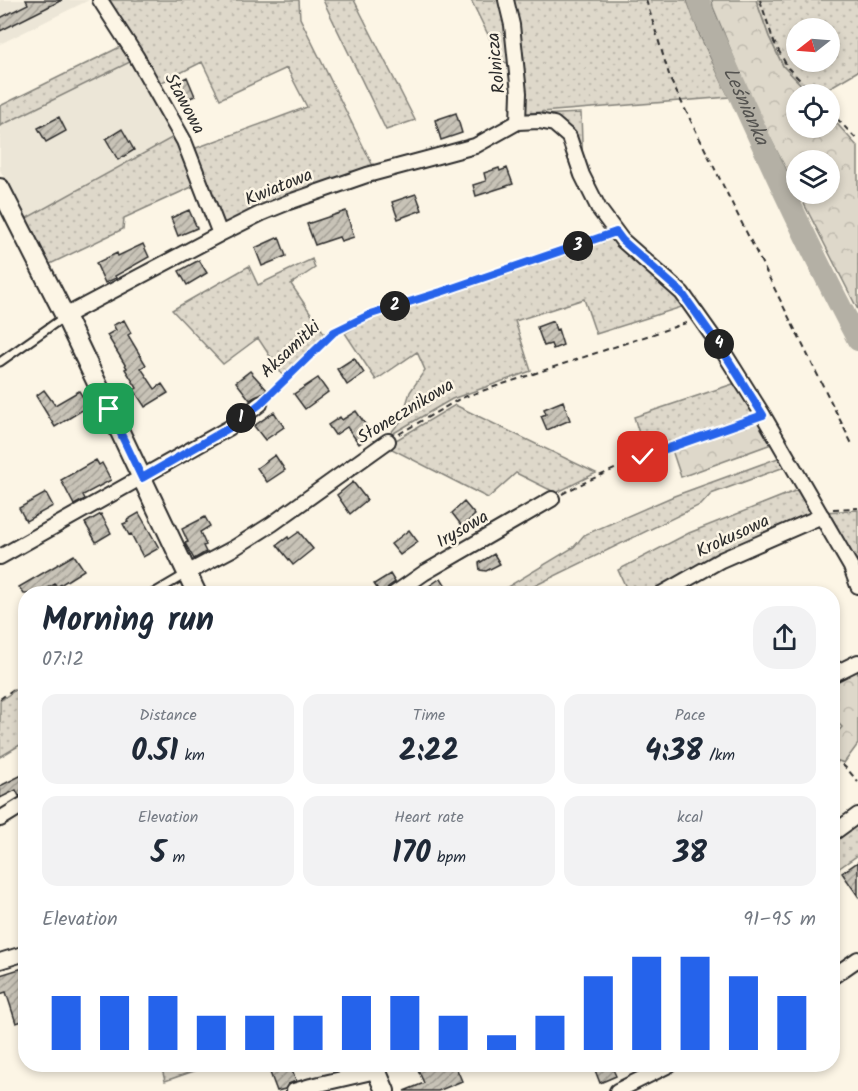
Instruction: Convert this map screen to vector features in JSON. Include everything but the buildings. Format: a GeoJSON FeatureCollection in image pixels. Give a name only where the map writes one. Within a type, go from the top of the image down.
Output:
{"type":"FeatureCollection","features":[{"type":"Feature","properties":{"kind":"street","name":"Stawowa"},"geometry":{"type":"LineString","coordinates":[[100,0],[136,56],[184,141],[220,234]]}},
{"type":"Feature","properties":{"kind":"street","name":"Rolnicza"},"geometry":{"type":"LineString","coordinates":[[506,0],[512,25],[519,93],[518,122]]}},
{"type":"Feature","properties":{"kind":"street"},"geometry":{"type":"LineString","coordinates":[[518,122],[539,121],[554,124],[569,137],[582,175],[599,209],[622,240],[682,293],[721,348],[820,513],[851,567],[858,586]]}},
{"type":"Feature","properties":{"kind":"street","name":"Kwiatowa"},"geometry":{"type":"LineString","coordinates":[[65,316],[262,213],[316,191],[474,146],[518,122]]}},
{"type":"Feature","properties":{"kind":"street"},"geometry":{"type":"LineString","coordinates":[[0,188],[65,316],[193,586]]}},
{"type":"Feature","properties":{"kind":"street","name":"Aksamitki"},"geometry":{"type":"LineString","coordinates":[[0,557],[229,428],[260,404]]}},
{"type":"Feature","properties":{"kind":"street","name":"Słonecznikowa"},"geometry":{"type":"LineString","coordinates":[[187,573],[234,548],[272,524],[388,441]]}},
{"type":"Feature","properties":{"kind":"street","name":"Irysowa"},"geometry":{"type":"LineString","coordinates":[[405,586],[552,499]]}},
{"type":"Feature","properties":{"kind":"street","name":"Krokusowa"},"geometry":{"type":"LineString","coordinates":[[676,586],[721,560],[820,513]]}},
{"type":"Feature","properties":{"kind":"street"},"geometry":{"type":"LineString","coordinates":[[840,671],[858,662]]}},
{"type":"Feature","properties":{"kind":"street"},"geometry":{"type":"LineString","coordinates":[[0,819],[18,808]]}},
{"type":"Feature","properties":{"kind":"street"},"geometry":{"type":"LineString","coordinates":[[840,828],[858,815]]}},
{"type":"Feature","properties":{"kind":"street"},"geometry":{"type":"LineString","coordinates":[[0,961],[18,955]]}},
{"type":"Feature","properties":{"kind":"street"},"geometry":{"type":"LineString","coordinates":[[840,971],[858,959]]}},
{"type":"Feature","properties":{"kind":"street"},"geometry":{"type":"LineString","coordinates":[[294,1091],[361,1072]]}},
{"type":"Feature","properties":{"kind":"street"},"geometry":{"type":"LineString","coordinates":[[377,1072],[385,1091]]}},
{"type":"Feature","properties":{"kind":"street"},"geometry":{"type":"LineString","coordinates":[[617,1091],[655,1072]]}},
{"type":"Feature","properties":{"kind":"lane"},"geometry":{"type":"LineString","coordinates":[[0,362],[65,316]]}},
{"type":"Feature","properties":{"kind":"lane"},"geometry":{"type":"LineString","coordinates":[[165,586],[187,573]]}},
{"type":"Feature","properties":{"kind":"path"},"geometry":{"type":"LineString","coordinates":[[646,0],[671,81],[853,446]]}},
{"type":"Feature","properties":{"kind":"path"},"geometry":{"type":"LineString","coordinates":[[760,0],[774,42],[788,68],[803,84]]}},
{"type":"Feature","properties":{"kind":"path"},"geometry":{"type":"LineString","coordinates":[[840,122],[858,141]]}},
{"type":"Feature","properties":{"kind":"path","name":"Aksamitki"},"geometry":{"type":"LineString","coordinates":[[260,404],[334,332],[371,314],[616,232]]}},
{"type":"Feature","properties":{"kind":"path","name":"Słonecznikowa"},"geometry":{"type":"LineString","coordinates":[[388,441],[461,398],[700,318]]}},
{"type":"Feature","properties":{"kind":"path"},"geometry":{"type":"LineString","coordinates":[[552,499],[590,479],[643,457],[763,415]]}},
{"type":"Feature","properties":{"kind":"path"},"geometry":{"type":"LineString","coordinates":[[820,513],[858,508]]}},
{"type":"Feature","properties":{"kind":"path"},"geometry":{"type":"LineString","coordinates":[[0,699],[18,686]]}},
{"type":"Feature","properties":{"kind":"path"},"geometry":{"type":"LineString","coordinates":[[840,764],[858,782]]}},
{"type":"Feature","properties":{"kind":"shaded area"},"geometry":{"type":"Polygon","coordinates":[[[0,0],[89,0],[0,44],[0,0]]]}},
{"type":"Feature","properties":{"kind":"shaded area"},"geometry":{"type":"Polygon","coordinates":[[[134,60],[175,136],[25,219],[0,170],[0,126],[134,60]]]}},
{"type":"Feature","properties":{"kind":"green space"},"geometry":{"type":"Polygon","coordinates":[[[97,0],[299,0],[300,18],[375,170],[220,234],[188,151],[307,107],[287,68],[220,99],[202,62],[154,86],[97,0]]]}},
{"type":"Feature","properties":{"kind":"green space"},"geometry":{"type":"Polygon","coordinates":[[[323,0],[354,0],[415,120],[386,130],[323,0]]]}},
{"type":"Feature","properties":{"kind":"green space"},"geometry":{"type":"Polygon","coordinates":[[[471,0],[687,0],[700,36],[729,97],[529,113],[518,122],[516,66],[501,61],[471,0]]]}},
{"type":"Feature","properties":{"kind":"green space"},"geometry":{"type":"Polygon","coordinates":[[[712,0],[756,0],[769,37],[786,72],[800,84],[786,84],[786,138],[840,138],[840,127],[858,147],[858,310],[804,204],[840,204],[840,150],[786,150],[786,169],[753,104],[712,0]]]}},
{"type":"Feature","properties":{"kind":"green space"},"geometry":{"type":"Polygon","coordinates":[[[756,0],[858,0],[858,71],[836,84],[800,84],[789,72],[840,72],[840,18],[786,18],[786,69],[769,37],[756,0]]]}},
{"type":"Feature","properties":{"kind":"green space"},"geometry":{"type":"Polygon","coordinates":[[[122,46],[134,60],[0,126],[0,106],[122,46]]]}},
{"type":"Feature","properties":{"kind":"green space"},"geometry":{"type":"Polygon","coordinates":[[[581,113],[583,171],[578,150],[565,123],[537,115],[581,113]]]}},
{"type":"Feature","properties":{"kind":"green space"},"geometry":{"type":"Polygon","coordinates":[[[175,136],[196,185],[124,218],[123,229],[48,265],[25,219],[175,136]]]}},
{"type":"Feature","properties":{"kind":"green space"},"geometry":{"type":"Polygon","coordinates":[[[613,237],[655,274],[685,306],[596,334],[584,299],[515,321],[531,371],[452,399],[387,437],[401,421],[410,392],[425,370],[417,352],[376,380],[345,333],[373,316],[613,237]]]}},
{"type":"Feature","properties":{"kind":"green space"},"geometry":{"type":"Polygon","coordinates":[[[312,259],[315,268],[291,284],[326,336],[283,376],[258,338],[223,364],[172,310],[249,266],[258,285],[312,259]]]}},
{"type":"Feature","properties":{"kind":"green space"},"geometry":{"type":"Polygon","coordinates":[[[739,382],[756,410],[751,415],[645,453],[634,417],[739,382]]]}},
{"type":"Feature","properties":{"kind":"green space"},"geometry":{"type":"Polygon","coordinates":[[[455,405],[596,473],[556,493],[516,473],[488,498],[386,446],[455,405]]]}},
{"type":"Feature","properties":{"kind":"green space"},"geometry":{"type":"Polygon","coordinates":[[[759,420],[774,443],[681,477],[672,450],[759,420]]]}},
{"type":"Feature","properties":{"kind":"green space"},"geometry":{"type":"Polygon","coordinates":[[[781,457],[787,466],[711,494],[702,504],[534,586],[509,586],[574,547],[584,535],[674,496],[781,457]]]}},
{"type":"Feature","properties":{"kind":"green space"},"geometry":{"type":"Polygon","coordinates":[[[800,489],[811,509],[811,514],[671,586],[625,586],[618,570],[689,533],[800,489]]]}},
{"type":"Feature","properties":{"kind":"green space"},"geometry":{"type":"Polygon","coordinates":[[[858,510],[858,576],[823,512],[858,510]]]}},
{"type":"Feature","properties":{"kind":"green space"},"geometry":{"type":"Polygon","coordinates":[[[858,667],[858,744],[844,763],[840,762],[840,729],[842,727],[840,725],[840,677],[858,667]]]}},
{"type":"Feature","properties":{"kind":"green space"},"geometry":{"type":"Polygon","coordinates":[[[18,688],[18,746],[0,757],[0,701],[18,688]]]}},
{"type":"Feature","properties":{"kind":"green space"},"geometry":{"type":"Polygon","coordinates":[[[858,819],[858,855],[840,868],[840,833],[858,819]]]}},
{"type":"Feature","properties":{"kind":"green space"},"geometry":{"type":"Polygon","coordinates":[[[163,1072],[191,1072],[165,1081],[163,1072]]]}},
{"type":"Feature","properties":{"kind":"waterway","name":"Leśnianka"},"geometry":{"type":"LineString","coordinates":[[699,0],[704,16],[778,180],[858,340]]}},
{"type":"Feature","properties":{"kind":"route"},"geometry":{"type":"LineString","coordinates":[[109,409],[142,478],[229,428],[260,404],[334,332],[371,314],[616,232],[622,240],[682,293],[721,348],[763,415],[643,457]]}}]}
